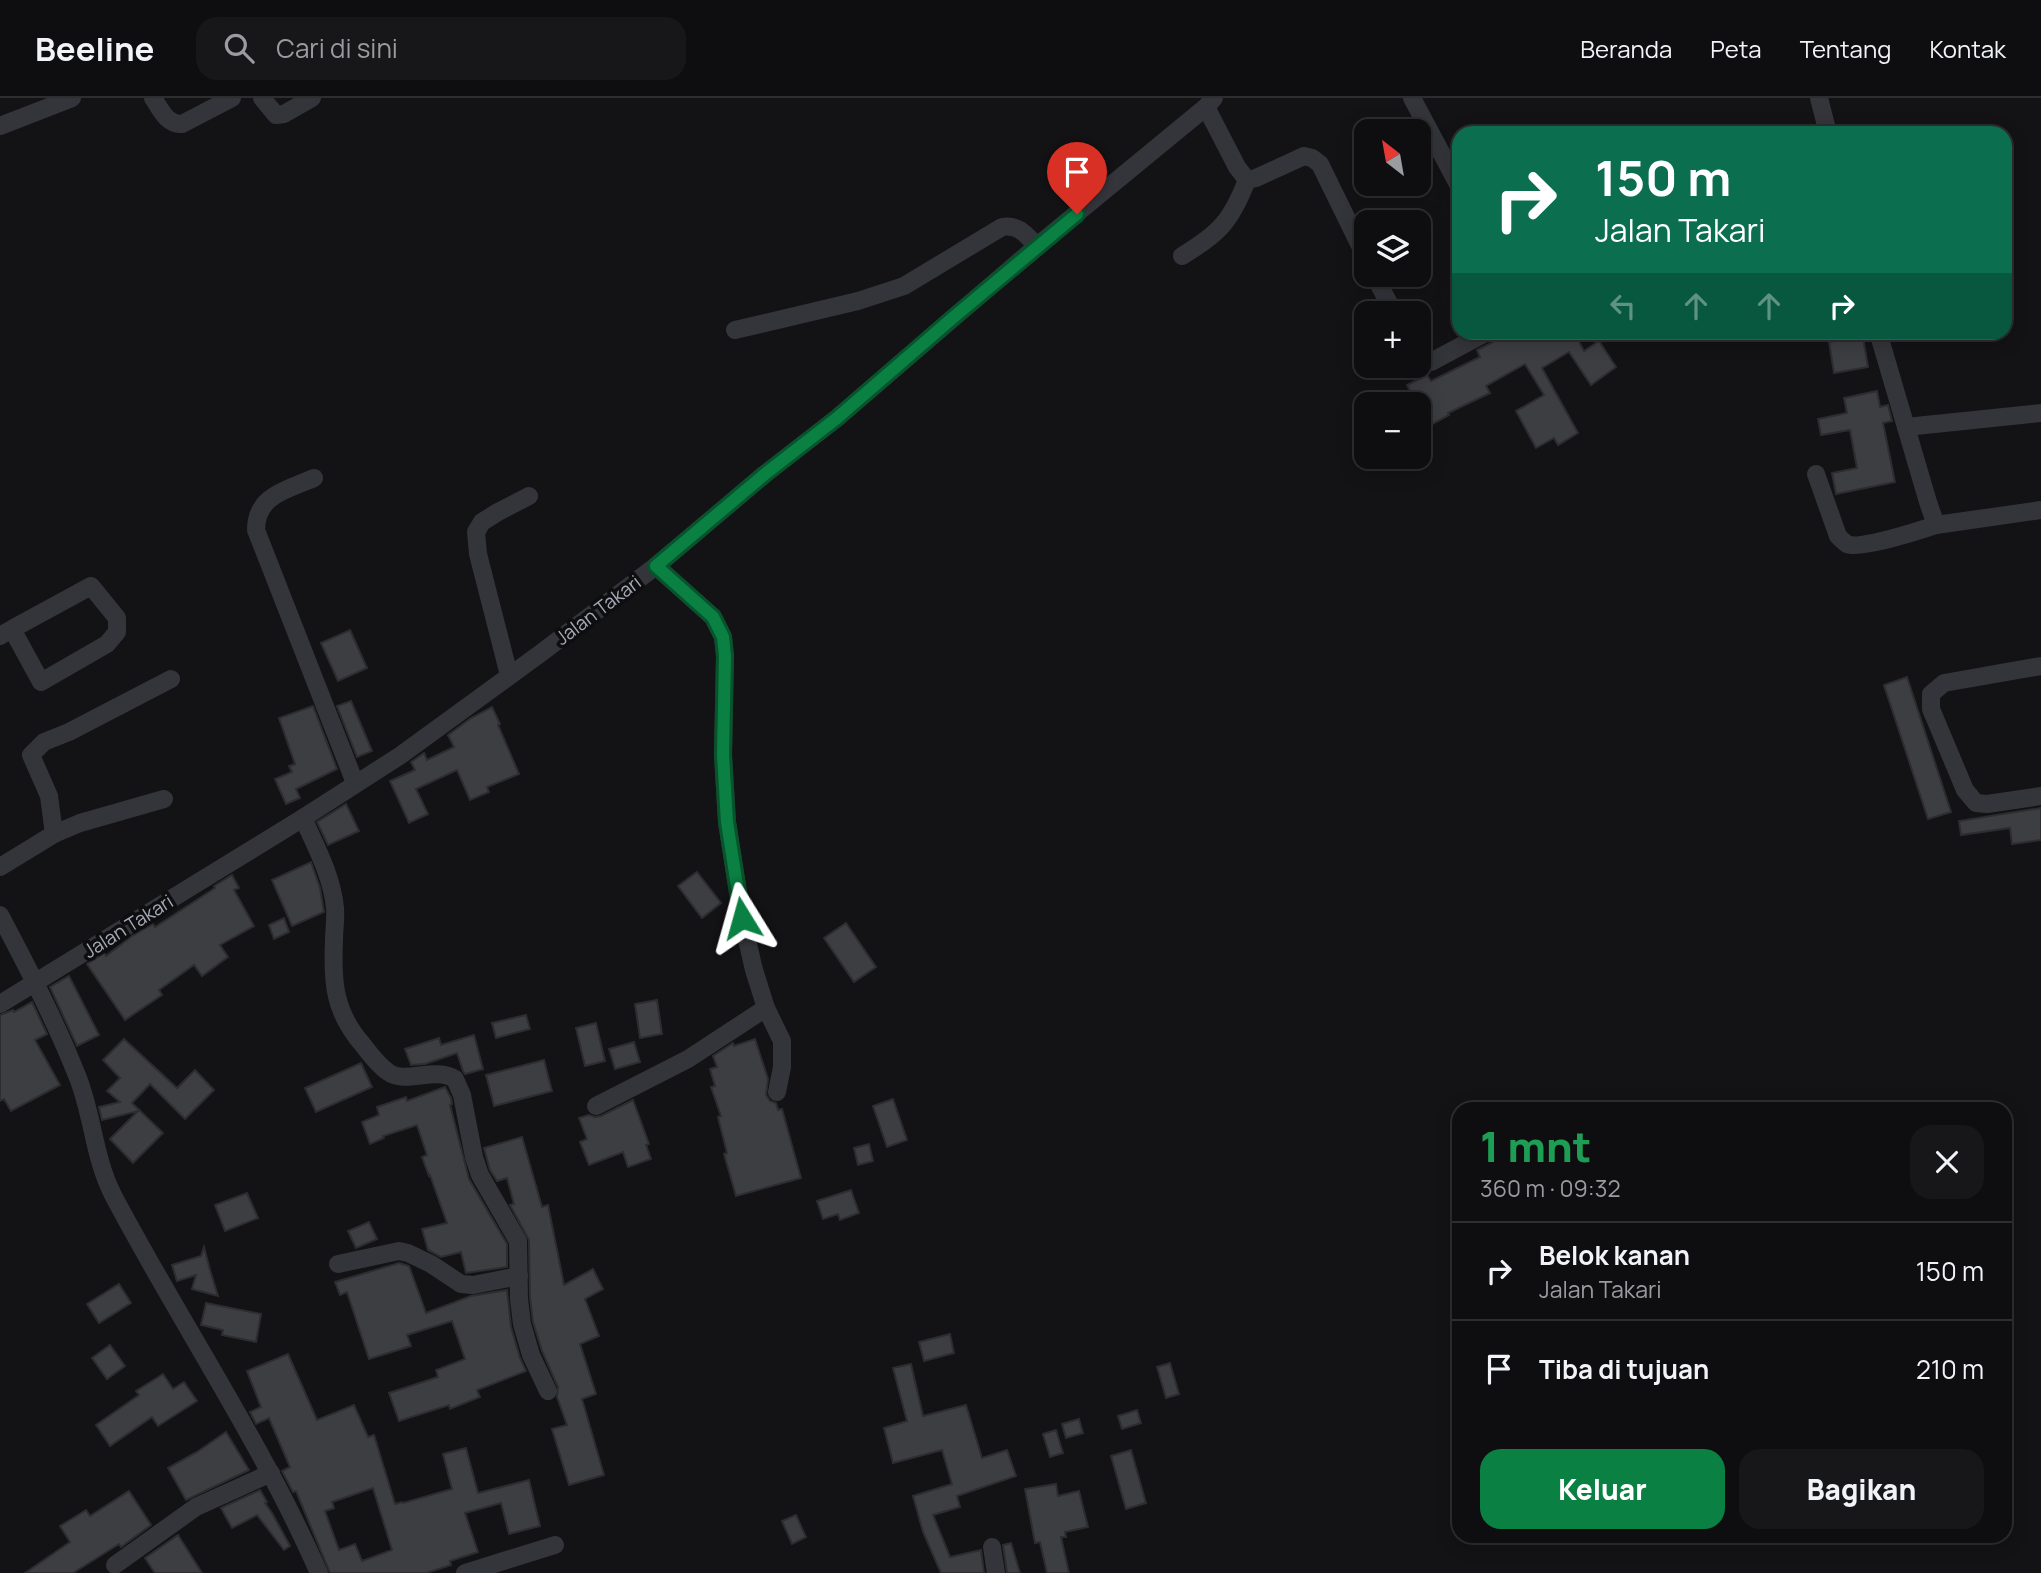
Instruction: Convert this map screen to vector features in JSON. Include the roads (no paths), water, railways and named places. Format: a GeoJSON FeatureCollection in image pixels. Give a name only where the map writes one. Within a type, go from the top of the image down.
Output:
{"type":"FeatureCollection","features":[{"type":"Feature","properties":{"kind":"street"},"geometry":{"type":"LineString","coordinates":[[0,127],[72,98]]}},
{"type":"Feature","properties":{"kind":"street"},"geometry":{"type":"LineString","coordinates":[[153,98],[169,122],[175,125],[232,98]]}},
{"type":"Feature","properties":{"kind":"street"},"geometry":{"type":"LineString","coordinates":[[262,98],[276,115],[284,114],[312,98]]}},
{"type":"Feature","properties":{"kind":"street"},"geometry":{"type":"LineString","coordinates":[[1412,98],[1452,173]]}},
{"type":"Feature","properties":{"kind":"street"},"geometry":{"type":"LineString","coordinates":[[1819,98],[1826,126]]}},
{"type":"Feature","properties":{"kind":"street"},"geometry":{"type":"LineString","coordinates":[[1210,103],[1237,167],[1247,180]]}},
{"type":"Feature","properties":{"kind":"street","name":"Jalan Takari"},"geometry":{"type":"LineString","coordinates":[[0,1004],[401,755],[656,566],[765,474],[837,418],[1037,246],[1210,103]]}},
{"type":"Feature","properties":{"kind":"street"},"geometry":{"type":"LineString","coordinates":[[1247,180],[1304,156],[1312,158],[1320,164],[1354,233]]}},
{"type":"Feature","properties":{"kind":"street"},"geometry":{"type":"LineString","coordinates":[[1181,256],[1202,244],[1224,225],[1239,201],[1247,180]]}},
{"type":"Feature","properties":{"kind":"street"},"geometry":{"type":"LineString","coordinates":[[735,330],[858,301],[904,286],[1002,227],[1020,229],[1037,246]]}},
{"type":"Feature","properties":{"kind":"street"},"geometry":{"type":"LineString","coordinates":[[1431,362],[1472,340]]}},
{"type":"Feature","properties":{"kind":"street"},"geometry":{"type":"LineString","coordinates":[[1880,340],[1936,525]]}},
{"type":"Feature","properties":{"kind":"street"},"geometry":{"type":"LineString","coordinates":[[1906,427],[2041,413]]}},
{"type":"Feature","properties":{"kind":"street"},"geometry":{"type":"LineString","coordinates":[[1816,474],[1830,516],[1839,536],[1846,544],[1886,539],[1936,525],[2041,510]]}},
{"type":"Feature","properties":{"kind":"street"},"geometry":{"type":"LineString","coordinates":[[314,478],[270,497],[259,513],[256,530],[355,783]]}},
{"type":"Feature","properties":{"kind":"street"},"geometry":{"type":"LineString","coordinates":[[509,675],[478,554],[476,532],[482,522],[529,496]]}},
{"type":"Feature","properties":{"kind":"street"},"geometry":{"type":"LineString","coordinates":[[656,566],[713,617],[723,637],[723,755],[727,822],[742,918],[754,970],[766,1008],[782,1041],[782,1067],[777,1092]]}},
{"type":"Feature","properties":{"kind":"street"},"geometry":{"type":"LineString","coordinates":[[91,586],[117,618],[117,632],[107,644],[41,682],[6,632],[91,586]]}},
{"type":"Feature","properties":{"kind":"street"},"geometry":{"type":"LineString","coordinates":[[2041,666],[1944,683],[1931,694],[1931,709],[1965,790],[1976,803],[1987,804],[2041,796]]}},
{"type":"Feature","properties":{"kind":"street"},"geometry":{"type":"LineString","coordinates":[[54,834],[49,796],[31,755],[44,742],[69,732],[171,679]]}},
{"type":"Feature","properties":{"kind":"street"},"geometry":{"type":"LineString","coordinates":[[0,867],[54,834],[80,823],[164,799]]}},
{"type":"Feature","properties":{"kind":"street"},"geometry":{"type":"LineString","coordinates":[[303,818],[331,888],[335,909],[333,967],[342,1017],[351,1032],[385,1070],[393,1075],[443,1073],[455,1079],[480,1175],[519,1241],[522,1324],[531,1355],[548,1391]]}},
{"type":"Feature","properties":{"kind":"street"},"geometry":{"type":"LineString","coordinates":[[0,915],[79,1079],[98,1156],[112,1192],[271,1473],[319,1573]]}},
{"type":"Feature","properties":{"kind":"street"},"geometry":{"type":"LineString","coordinates":[[596,1105],[688,1059],[766,1008]]}},
{"type":"Feature","properties":{"kind":"street"},"geometry":{"type":"LineString","coordinates":[[338,1264],[399,1251],[431,1264],[461,1284],[472,1285],[519,1276]]}},
{"type":"Feature","properties":{"kind":"street"},"geometry":{"type":"LineString","coordinates":[[115,1565],[196,1507],[271,1473]]}},
{"type":"Feature","properties":{"kind":"street"},"geometry":{"type":"LineString","coordinates":[[465,1573],[555,1545]]}},
{"type":"Feature","properties":{"kind":"street"},"geometry":{"type":"LineString","coordinates":[[992,1547],[996,1573]]}}]}
